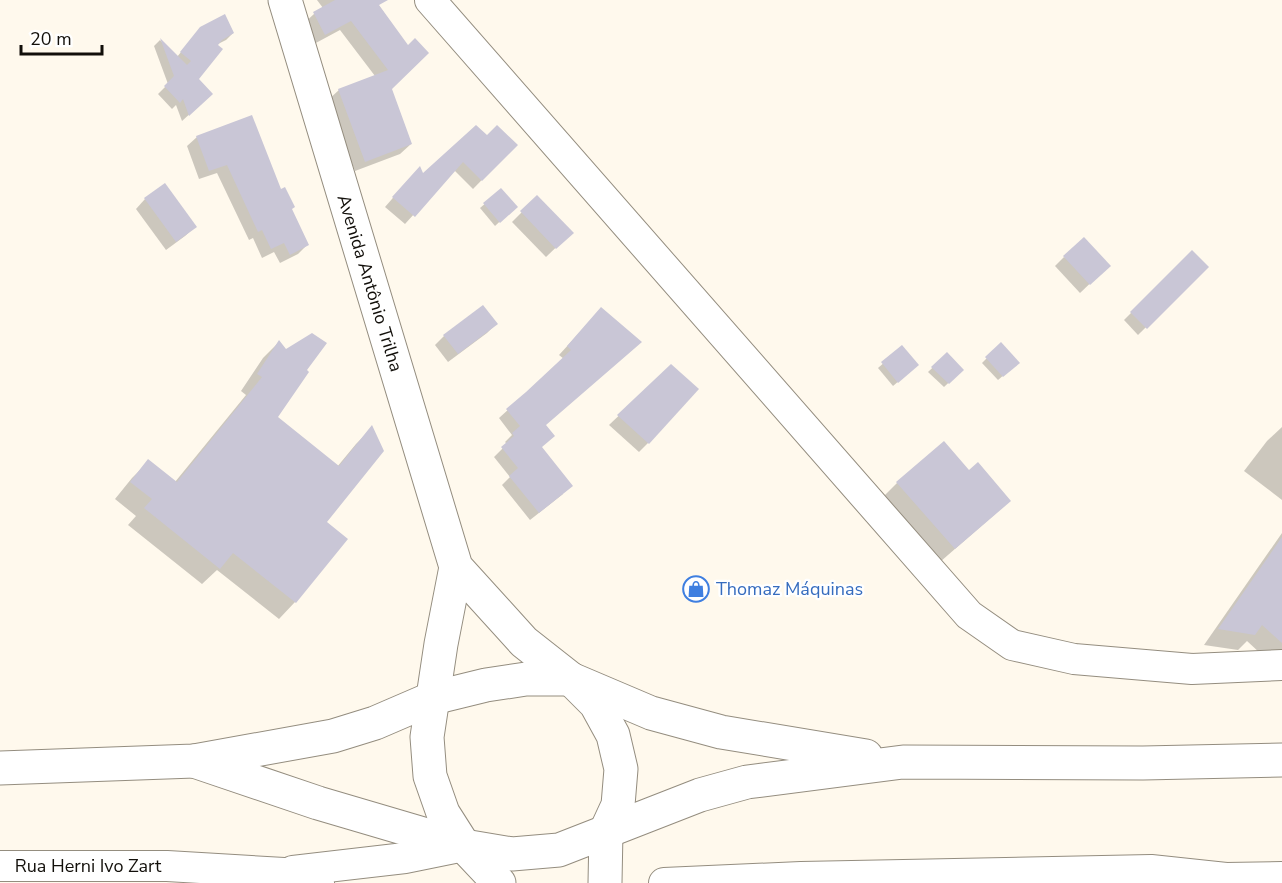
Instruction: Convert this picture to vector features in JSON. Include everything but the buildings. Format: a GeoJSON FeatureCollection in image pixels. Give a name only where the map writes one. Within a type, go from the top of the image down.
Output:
{"type":"FeatureCollection","features":[{"type":"Feature","properties":{"kind":"main road","name":"Avenida Antônio Trilha"},"geometry":{"type":"LineString","coordinates":[[285,0],[456,567],[524,642],[571,679]]}},
{"type":"Feature","properties":{"kind":"main road","name":"Avenida Antônio Trilha"},"geometry":{"type":"LineString","coordinates":[[433,698],[456,567]]}},
{"type":"Feature","properties":{"kind":"main road"},"geometry":{"type":"LineString","coordinates":[[4,763],[194,761],[333,736],[375,723],[433,698],[486,685],[526,679],[571,679],[651,713],[721,732],[903,762]]}},
{"type":"Feature","properties":{"kind":"main road"},"geometry":{"type":"LineString","coordinates":[[571,679],[596,704],[613,735],[621,769],[618,805],[606,831],[605,883]]}},
{"type":"Feature","properties":{"kind":"main road"},"geometry":{"type":"LineString","coordinates":[[433,698],[427,737],[430,776],[443,813],[464,846],[499,883]]}},
{"type":"Feature","properties":{"kind":"main road"},"geometry":{"type":"LineString","coordinates":[[194,761],[318,802],[464,846],[512,854],[559,850],[700,795],[747,782],[903,762],[1143,763],[1282,760]]}},
{"type":"Feature","properties":{"kind":"street"},"geometry":{"type":"LineString","coordinates":[[430,0],[969,615],[1012,645],[1074,659],[1192,669],[1282,664]]}},
{"type":"Feature","properties":{"kind":"street"},"geometry":{"type":"LineString","coordinates":[[284,873],[405,858],[464,846]]}},
{"type":"Feature","properties":{"kind":"street","name":"Rua Herni Ivo Zart"},"geometry":{"type":"LineString","coordinates":[[0,866],[167,867],[284,873],[319,883]]}},
{"type":"Feature","properties":{"kind":"street"},"geometry":{"type":"LineString","coordinates":[[664,883],[801,877],[1150,870],[1228,880],[1282,877]]}},
{"type":"Feature","properties":{"kind":"place","name":"Thomaz Máquinas"},"geometry":{"type":"Point","coordinates":[696,589]}}]}
